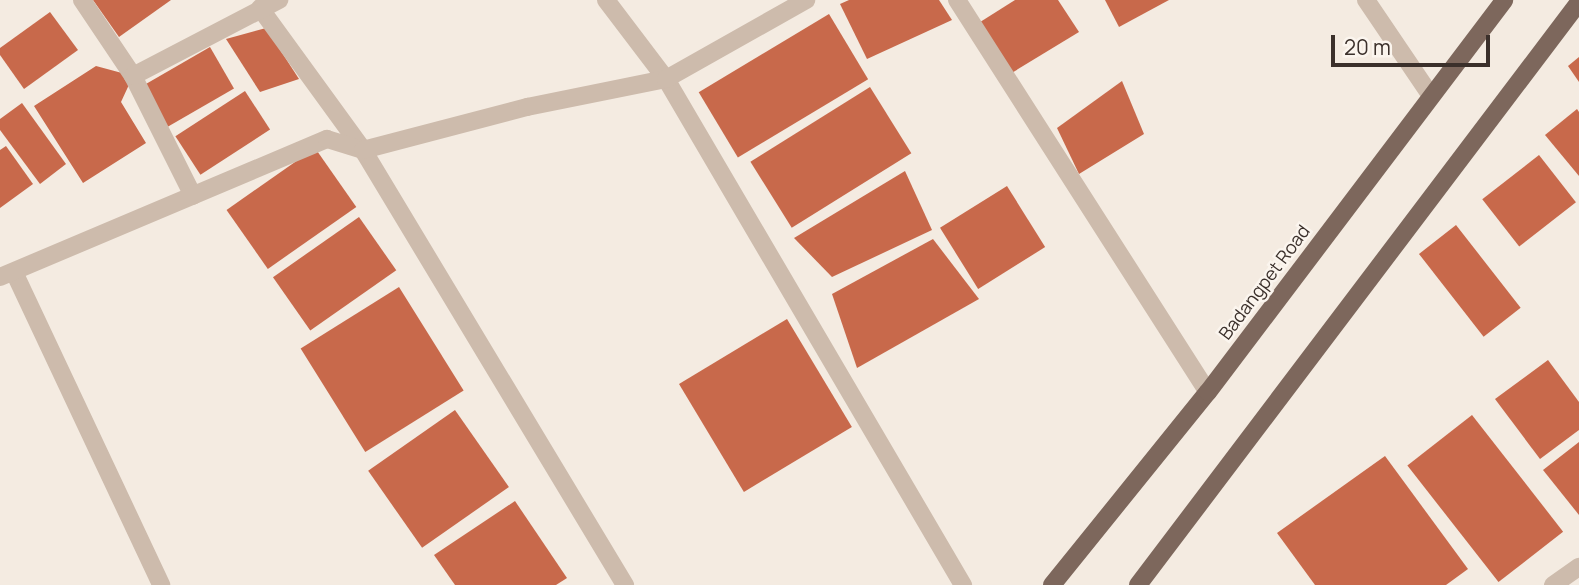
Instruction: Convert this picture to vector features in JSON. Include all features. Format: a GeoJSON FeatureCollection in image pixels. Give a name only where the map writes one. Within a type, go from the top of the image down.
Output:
{"type":"FeatureCollection","features":[{"type":"Feature","properties":{"kind":"main road","name":"Badangpet Road"},"geometry":{"type":"LineString","coordinates":[[1052,585],[1208,392],[1504,0]]}},
{"type":"Feature","properties":{"kind":"main road"},"geometry":{"type":"LineString","coordinates":[[1139,585],[1579,2]]}},
{"type":"Feature","properties":{"kind":"street"},"geometry":{"type":"LineString","coordinates":[[82,0],[133,76],[193,196]]}},
{"type":"Feature","properties":{"kind":"street"},"geometry":{"type":"LineString","coordinates":[[133,76],[279,0]]}},
{"type":"Feature","properties":{"kind":"street"},"geometry":{"type":"LineString","coordinates":[[606,0],[666,79],[963,585]]}},
{"type":"Feature","properties":{"kind":"street"},"geometry":{"type":"LineString","coordinates":[[161,585],[7,274],[327,139],[363,150],[527,107],[666,79],[806,0]]}},
{"type":"Feature","properties":{"kind":"street"},"geometry":{"type":"LineString","coordinates":[[957,0],[1208,392]]}},
{"type":"Feature","properties":{"kind":"street"},"geometry":{"type":"LineString","coordinates":[[1366,0],[1431,96]]}},
{"type":"Feature","properties":{"kind":"street"},"geometry":{"type":"LineString","coordinates":[[260,8],[363,150],[625,585]]}},
{"type":"Feature","properties":{"kind":"street"},"geometry":{"type":"LineString","coordinates":[[1553,585],[1579,567]]}},
{"type":"Feature","properties":{"kind":"building"},"geometry":{"type":"Polygon","coordinates":[[[93,0],[171,0],[119,37],[93,0]]]}},
{"type":"Feature","properties":{"kind":"building"},"geometry":{"type":"Polygon","coordinates":[[[849,0],[939,0],[952,20],[867,59],[840,4],[849,0]]]}},
{"type":"Feature","properties":{"kind":"building"},"geometry":{"type":"Polygon","coordinates":[[[1015,0],[1058,0],[1079,32],[1010,74],[977,24],[1015,0]]]}},
{"type":"Feature","properties":{"kind":"building"},"geometry":{"type":"Polygon","coordinates":[[[1105,0],[1169,0],[1119,27],[1105,0]]]}},
{"type":"Feature","properties":{"kind":"building"},"geometry":{"type":"Polygon","coordinates":[[[50,12],[78,50],[24,89],[0,55],[0,48],[50,12]]]}},
{"type":"Feature","properties":{"kind":"building"},"geometry":{"type":"Polygon","coordinates":[[[829,14],[868,79],[738,157],[699,92],[829,14]]]}},
{"type":"Feature","properties":{"kind":"building"},"geometry":{"type":"Polygon","coordinates":[[[266,28],[299,79],[260,92],[226,39],[266,28]]]}},
{"type":"Feature","properties":{"kind":"building"},"geometry":{"type":"Polygon","coordinates":[[[210,47],[234,89],[166,128],[142,87],[210,47]]]}},
{"type":"Feature","properties":{"kind":"building"},"geometry":{"type":"Polygon","coordinates":[[[1579,57],[1579,82],[1568,66],[1579,57]]]}},
{"type":"Feature","properties":{"kind":"building"},"geometry":{"type":"Polygon","coordinates":[[[96,66],[133,76],[121,102],[146,143],[83,183],[34,106],[96,66]]]}},
{"type":"Feature","properties":{"kind":"building"},"geometry":{"type":"Polygon","coordinates":[[[1122,81],[1144,134],[1079,174],[1057,128],[1122,81]]]}},
{"type":"Feature","properties":{"kind":"building"},"geometry":{"type":"Polygon","coordinates":[[[870,87],[911,153],[792,228],[750,162],[870,87]]]}},
{"type":"Feature","properties":{"kind":"building"},"geometry":{"type":"Polygon","coordinates":[[[245,91],[270,130],[200,175],[175,136],[245,91]]]}},
{"type":"Feature","properties":{"kind":"building"},"geometry":{"type":"Polygon","coordinates":[[[22,103],[66,164],[40,184],[0,130],[0,119],[22,103]]]}},
{"type":"Feature","properties":{"kind":"building"},"geometry":{"type":"Polygon","coordinates":[[[1577,109],[1579,112],[1579,176],[1545,135],[1577,109]]]}},
{"type":"Feature","properties":{"kind":"building"},"geometry":{"type":"Polygon","coordinates":[[[6,146],[33,184],[0,208],[0,150],[6,146]]]}},
{"type":"Feature","properties":{"kind":"building"},"geometry":{"type":"Polygon","coordinates":[[[315,148],[356,207],[268,269],[227,210],[315,148]]]}},
{"type":"Feature","properties":{"kind":"building"},"geometry":{"type":"Polygon","coordinates":[[[1539,155],[1576,202],[1519,247],[1482,199],[1539,155]]]}},
{"type":"Feature","properties":{"kind":"building"},"geometry":{"type":"Polygon","coordinates":[[[905,171],[932,230],[832,277],[794,238],[905,171]]]}},
{"type":"Feature","properties":{"kind":"building"},"geometry":{"type":"Polygon","coordinates":[[[1007,186],[1045,247],[978,289],[940,228],[1007,186]]]}},
{"type":"Feature","properties":{"kind":"building"},"geometry":{"type":"Polygon","coordinates":[[[359,217],[396,270],[310,330],[273,277],[359,217]]]}},
{"type":"Feature","properties":{"kind":"building"},"geometry":{"type":"Polygon","coordinates":[[[1456,225],[1521,308],[1484,337],[1419,254],[1456,225]]]}},
{"type":"Feature","properties":{"kind":"building"},"geometry":{"type":"Polygon","coordinates":[[[933,239],[979,299],[857,368],[832,294],[933,239]]]}},
{"type":"Feature","properties":{"kind":"building"},"geometry":{"type":"Polygon","coordinates":[[[399,287],[464,390],[365,452],[301,348],[399,287]]]}},
{"type":"Feature","properties":{"kind":"building"},"geometry":{"type":"Polygon","coordinates":[[[787,319],[852,427],[744,492],[679,384],[787,319]]]}},
{"type":"Feature","properties":{"kind":"building"},"geometry":{"type":"Polygon","coordinates":[[[1548,360],[1579,402],[1579,430],[1540,459],[1495,399],[1548,360]]]}},
{"type":"Feature","properties":{"kind":"building"},"geometry":{"type":"Polygon","coordinates":[[[455,410],[509,487],[422,548],[368,471],[455,410]]]}},
{"type":"Feature","properties":{"kind":"building"},"geometry":{"type":"Polygon","coordinates":[[[1472,415],[1563,532],[1499,582],[1407,465],[1472,415]]]}},
{"type":"Feature","properties":{"kind":"building"},"geometry":{"type":"Polygon","coordinates":[[[1579,442],[1579,515],[1543,470],[1579,442]]]}},
{"type":"Feature","properties":{"kind":"building"},"geometry":{"type":"Polygon","coordinates":[[[1385,456],[1468,569],[1446,585],[1315,585],[1277,533],[1385,456]]]}},
{"type":"Feature","properties":{"kind":"building"},"geometry":{"type":"Polygon","coordinates":[[[515,501],[567,578],[556,585],[455,585],[434,555],[515,501]]]}}]}
